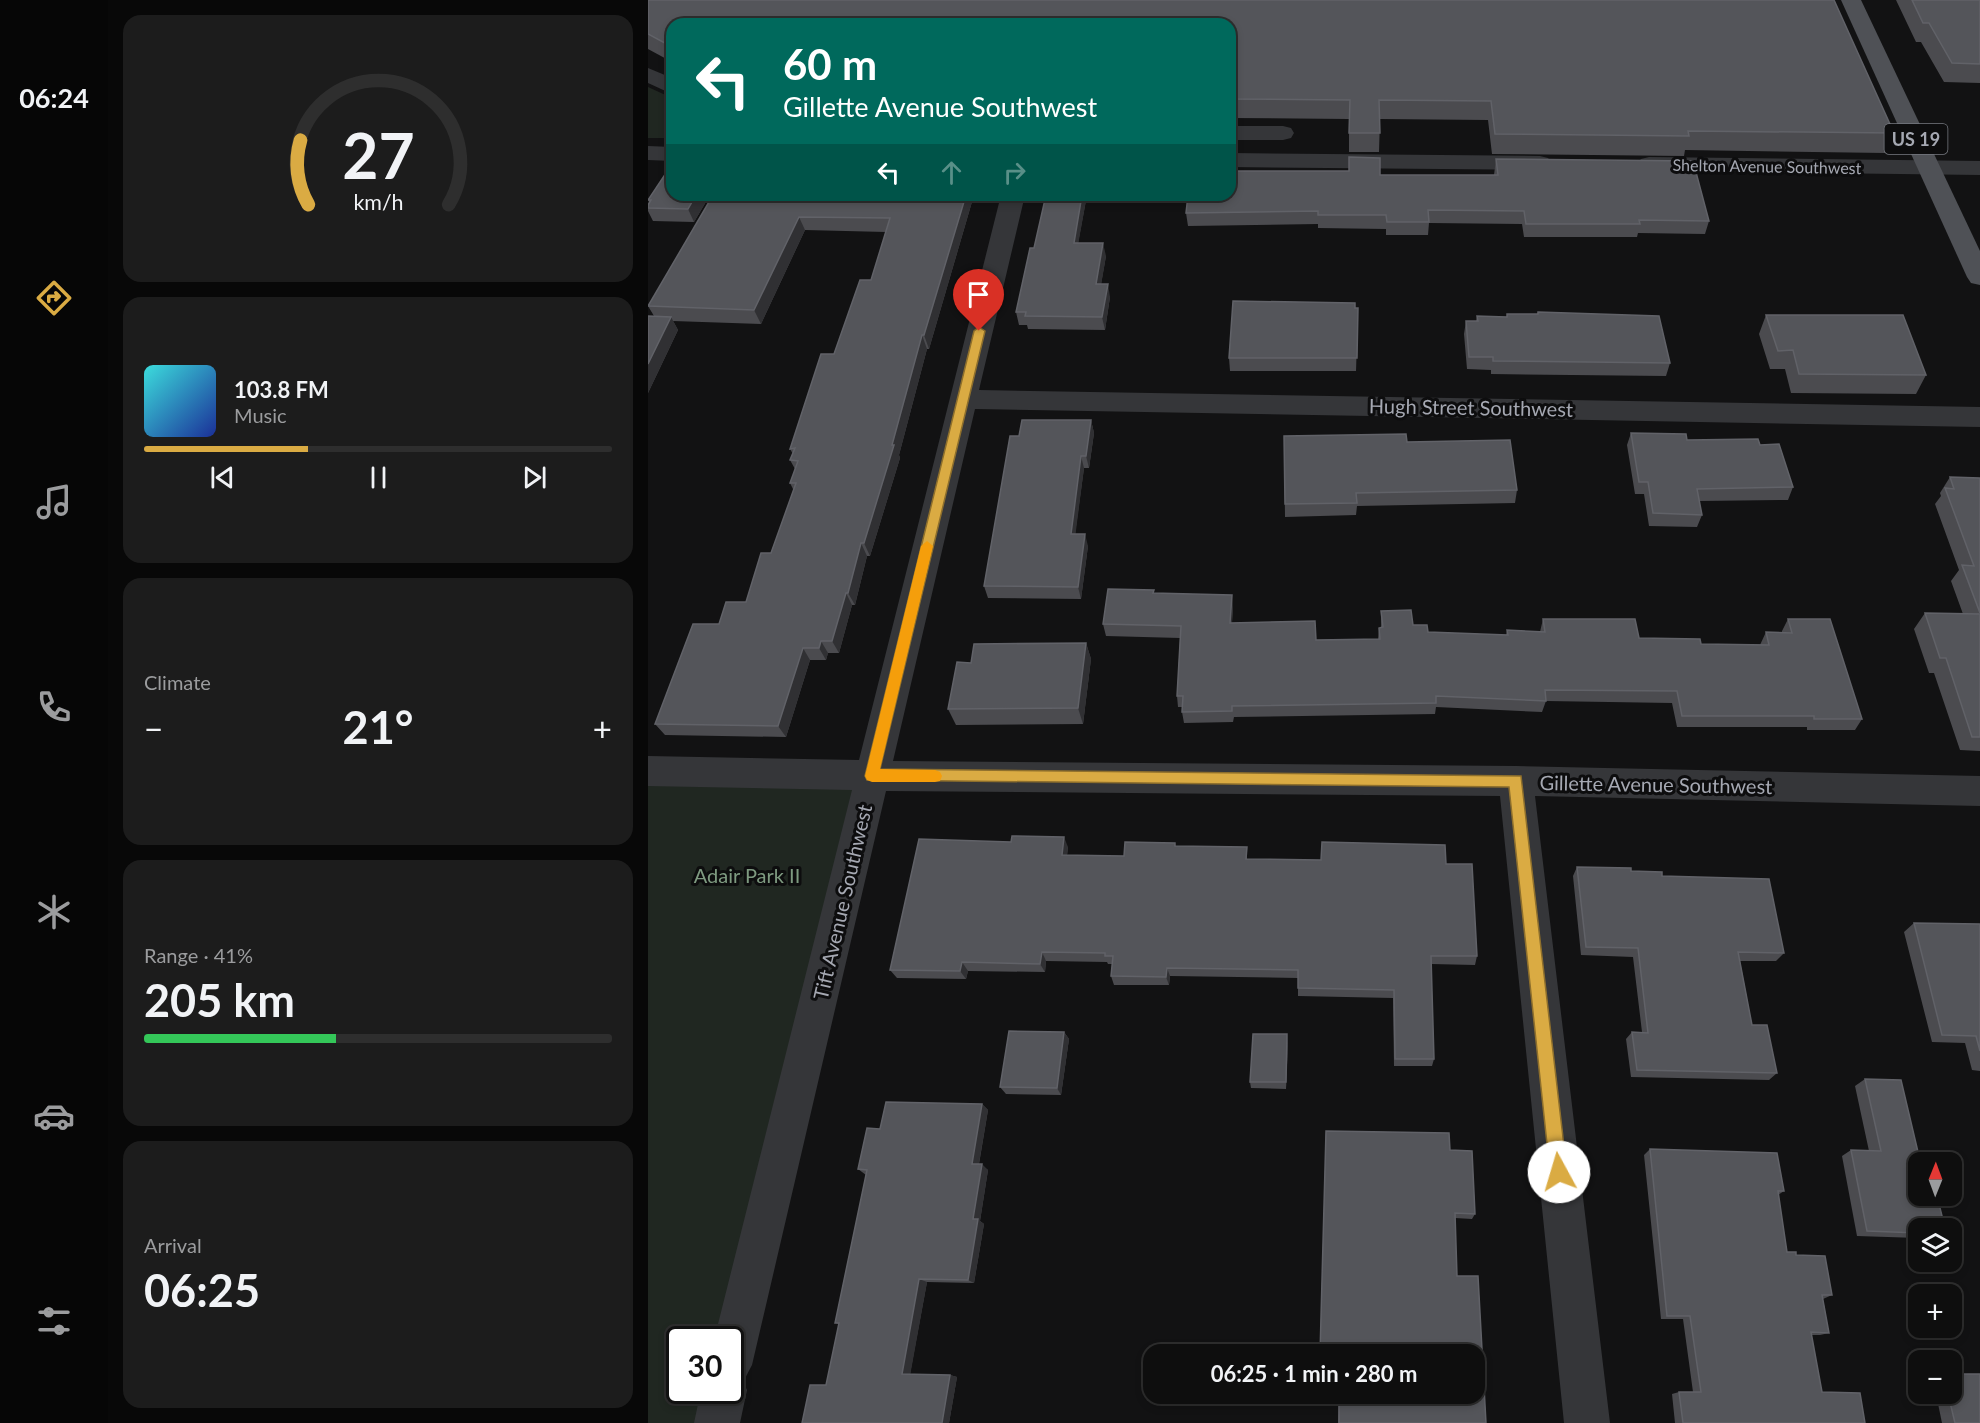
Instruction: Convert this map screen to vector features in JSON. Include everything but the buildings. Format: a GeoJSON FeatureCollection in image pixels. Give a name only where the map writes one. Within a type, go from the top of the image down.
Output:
{"type":"FeatureCollection","features":[{"type":"Feature","properties":{"kind":"main road","name":"US 19"},"geometry":{"type":"LineString","coordinates":[[1851,0],[1980,277]]}},
{"type":"Feature","properties":{"kind":"street"},"geometry":{"type":"LineString","coordinates":[[648,74],[666,84]]}},
{"type":"Feature","properties":{"kind":"street"},"geometry":{"type":"LineString","coordinates":[[1236,133],[1282,133]]}},
{"type":"Feature","properties":{"kind":"street"},"geometry":{"type":"LineString","coordinates":[[648,173],[660,153]]}},
{"type":"Feature","properties":{"kind":"street"},"geometry":{"type":"LineString","coordinates":[[1236,160],[1562,163]]}},
{"type":"Feature","properties":{"kind":"street","name":"Shelton Avenue Southwest"},"geometry":{"type":"LineString","coordinates":[[1633,164],[1980,168]]}},
{"type":"Feature","properties":{"kind":"street","name":"Tift Avenue Southwest"},"geometry":{"type":"LineString","coordinates":[[739,1326],[1012,201]]}},
{"type":"Feature","properties":{"kind":"street","name":"Hugh Street Southwest"},"geometry":{"type":"LineString","coordinates":[[962,399],[1980,417]]}},
{"type":"Feature","properties":{"kind":"street","name":"Gillette Avenue Southwest"},"geometry":{"type":"LineString","coordinates":[[648,771],[872,776],[1516,781],[1980,791]]}},
{"type":"Feature","properties":{"kind":"street"},"geometry":{"type":"LineString","coordinates":[[1516,781],[1587,1423]]}},
{"type":"Feature","properties":{"kind":"street"},"geometry":{"type":"LineString","coordinates":[[717,1423],[721,1404]]}},
{"type":"Feature","properties":{"kind":"green space"},"geometry":{"type":"Polygon","coordinates":[[[648,87],[666,95],[666,138],[648,138],[648,87]]]}},
{"type":"Feature","properties":{"kind":"green space","name":"Adair Park II"},"geometry":{"type":"Polygon","coordinates":[[[648,771],[872,776],[734,1326],[666,1326],[666,1404],[721,1404],[717,1423],[648,1423],[648,771]]]}},
{"type":"Feature","properties":{"kind":"slow traffic"},"geometry":{"type":"LineString","coordinates":[[927,546],[872,776],[935,776]]}},
{"type":"Feature","properties":{"kind":"route"},"geometry":{"type":"LineString","coordinates":[[979,331],[872,776],[1516,781],[1559,1172]]}}]}
